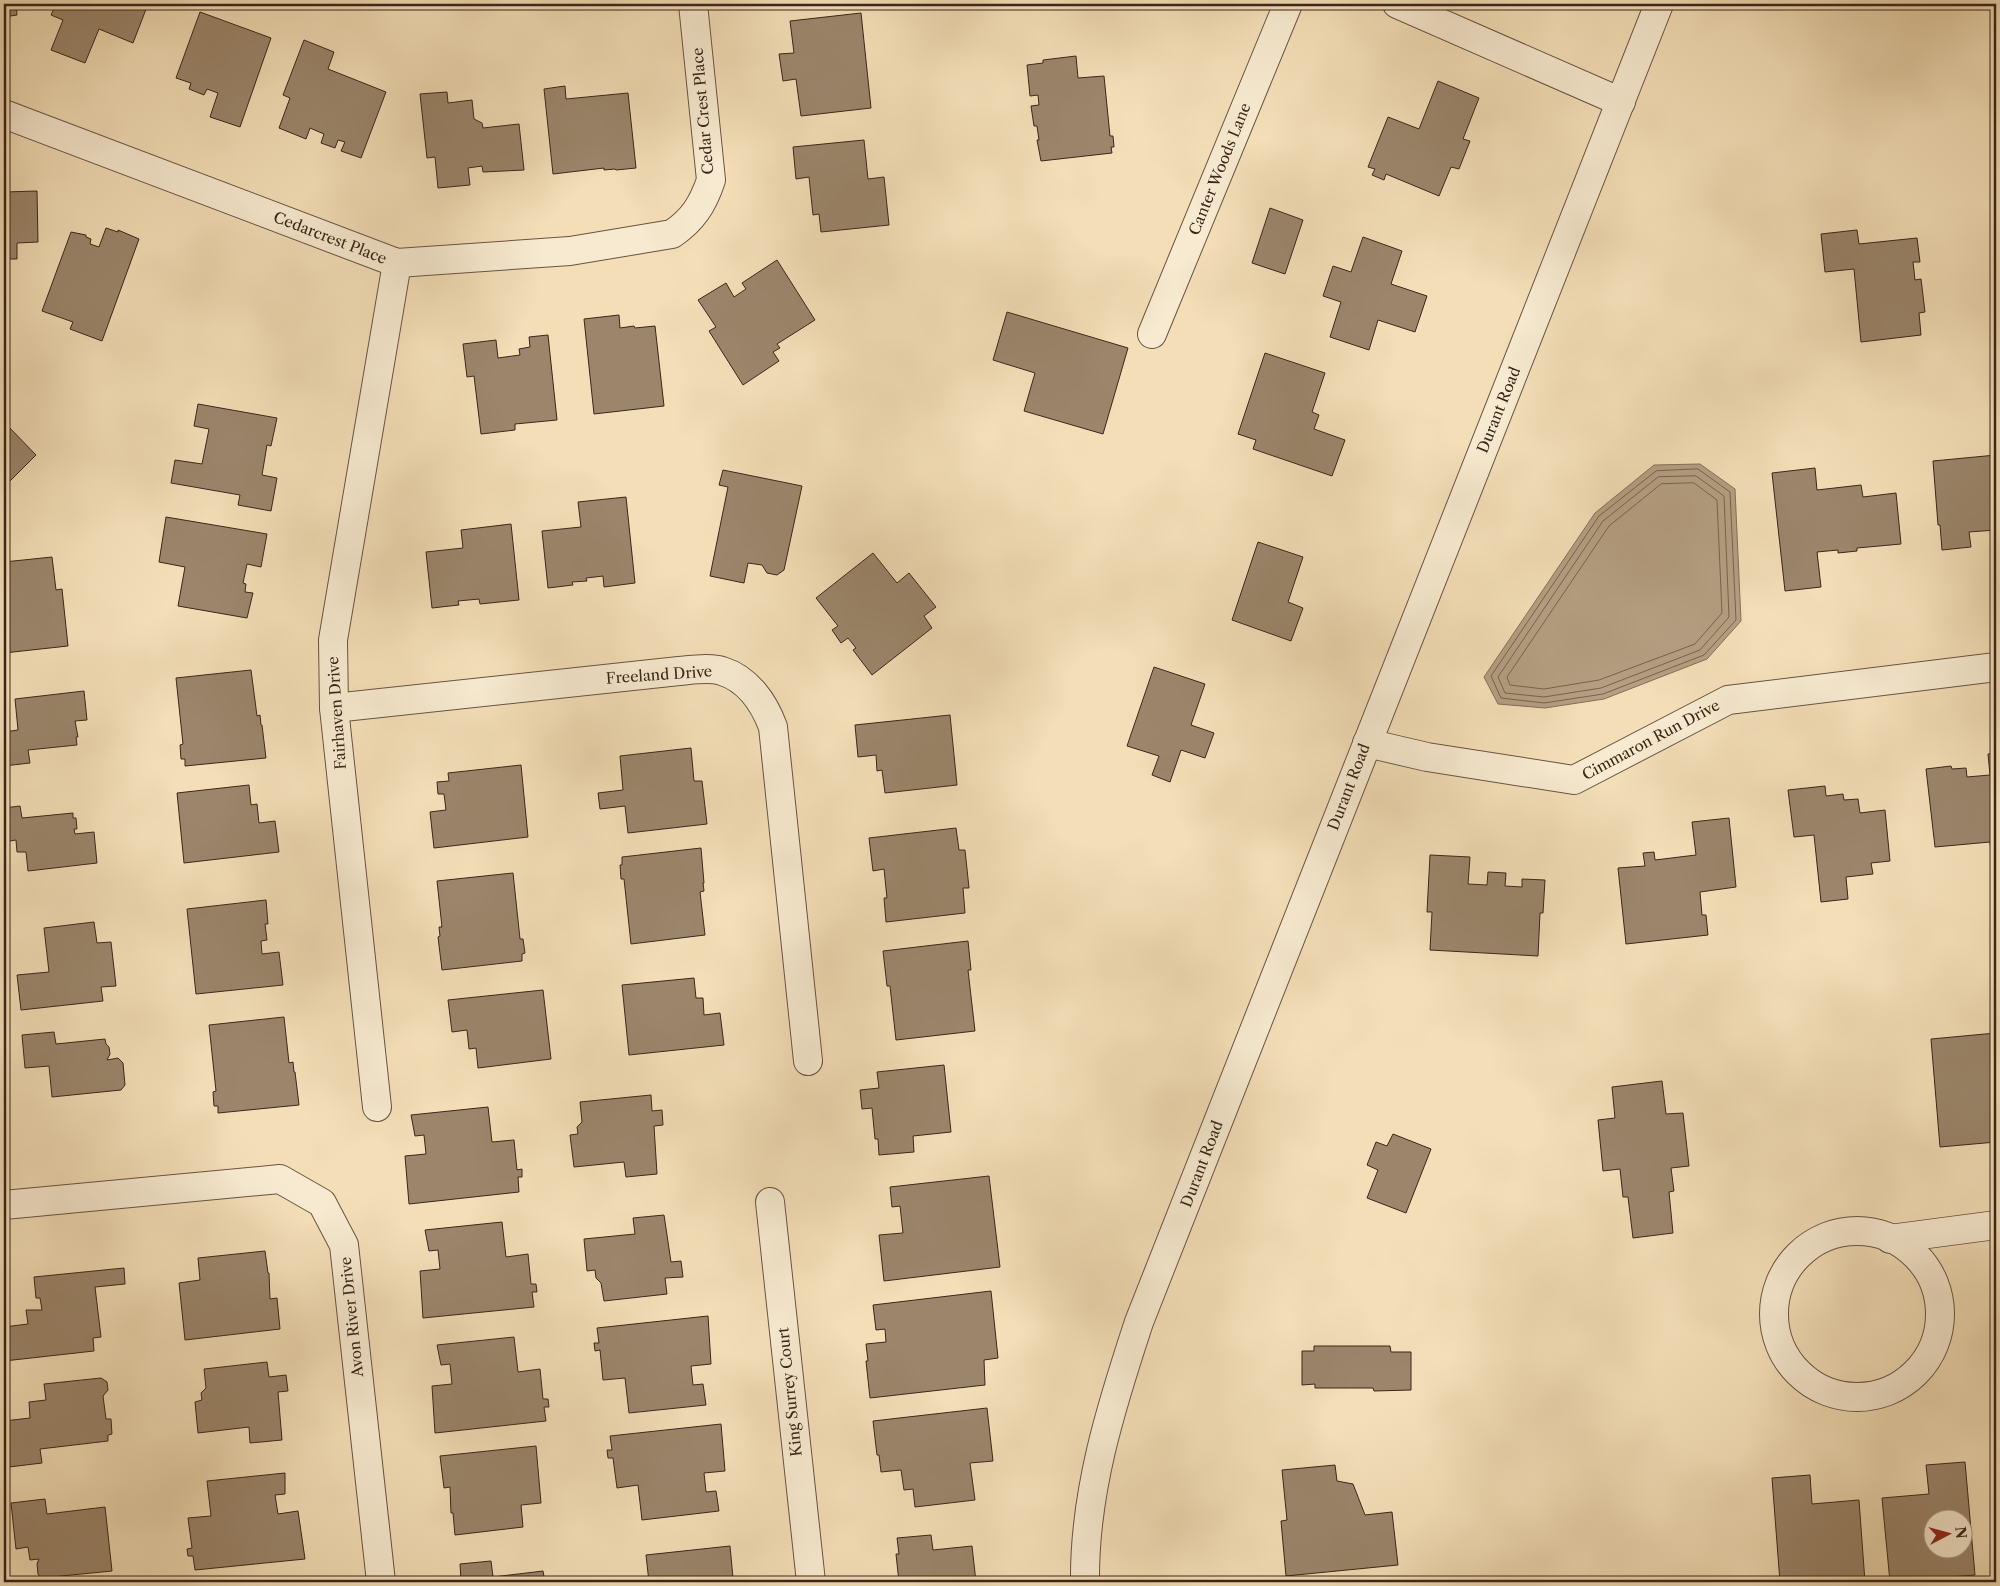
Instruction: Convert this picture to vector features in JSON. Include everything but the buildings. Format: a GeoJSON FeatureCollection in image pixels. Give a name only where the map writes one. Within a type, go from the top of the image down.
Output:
{"type":"FeatureCollection","features":[{"type":"Feature","properties":{"kind":"street","name":"Cedar Crest Place"},"geometry":{"type":"LineString","coordinates":[[672,234],[697,212],[706,197],[711,180],[693,4]]}},
{"type":"Feature","properties":{"kind":"street","name":"Canter Woods Lane"},"geometry":{"type":"LineString","coordinates":[[1152,334],[1288,4]]}},
{"type":"Feature","properties":{"kind":"street"},"geometry":{"type":"LineString","coordinates":[[1397,4],[1621,102]]}},
{"type":"Feature","properties":{"kind":"street","name":"Durant Road"},"geometry":{"type":"LineString","coordinates":[[1085,1582],[1088,1525],[1095,1472],[1115,1396],[1139,1322],[1659,4]]}},
{"type":"Feature","properties":{"kind":"street","name":"Cedarcrest Place"},"geometry":{"type":"LineString","coordinates":[[4,114],[397,263],[570,251],[672,234]]}},
{"type":"Feature","properties":{"kind":"street","name":"Fairhaven Drive"},"geometry":{"type":"LineString","coordinates":[[377,1107],[334,708],[333,640],[397,263]]}},
{"type":"Feature","properties":{"kind":"street","name":"Cimmaron Run Drive"},"geometry":{"type":"LineString","coordinates":[[1367,743],[1427,757],[1574,780],[1728,700],[1996,667]]}},
{"type":"Feature","properties":{"kind":"street","name":"Freeland Drive"},"geometry":{"type":"LineString","coordinates":[[334,708],[679,671],[721,670],[747,685],[767,710],[773,727],[808,1061]]}},
{"type":"Feature","properties":{"kind":"street","name":"Avon River Drive"},"geometry":{"type":"LineString","coordinates":[[4,1205],[280,1179],[322,1203],[344,1245],[381,1582]]}},
{"type":"Feature","properties":{"kind":"street","name":"King Surrey Court"},"geometry":{"type":"LineString","coordinates":[[770,1202],[811,1582]]}},
{"type":"Feature","properties":{"kind":"street"},"geometry":{"type":"LineString","coordinates":[[1890,1239],[1905,1246],[1924,1264],[1936,1288],[1940,1314],[1936,1340],[1924,1364],[1905,1382],[1881,1394],[1855,1398],[1830,1393],[1806,1381],[1787,1360],[1776,1333],[1774,1304],[1782,1277],[1799,1254],[1823,1238],[1850,1231],[1879,1233],[1890,1239],[1996,1225]]}},
{"type":"Feature","properties":{"kind":"water"},"geometry":{"type":"Polygon","coordinates":[[[1700,464],[1735,489],[1741,621],[1707,659],[1604,699],[1545,708],[1498,704],[1484,677],[1595,513],[1654,465],[1700,464]]]}}]}
